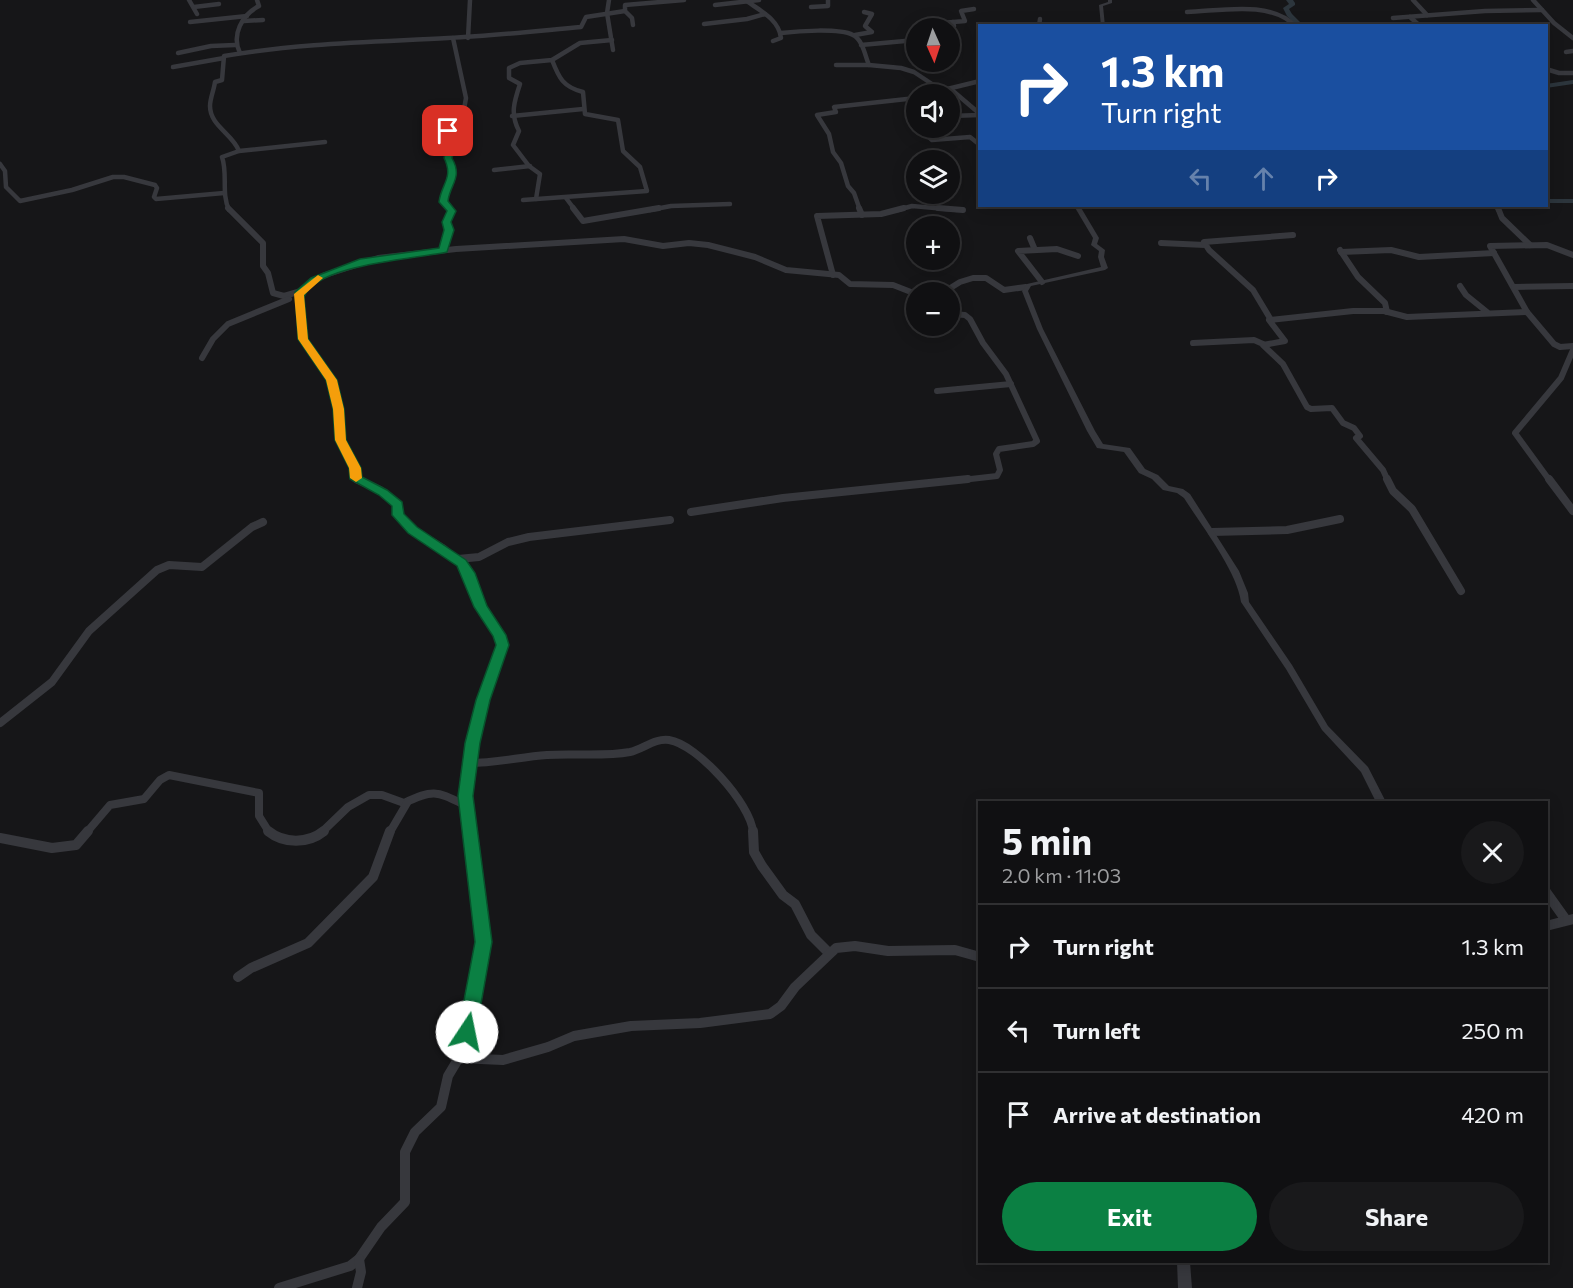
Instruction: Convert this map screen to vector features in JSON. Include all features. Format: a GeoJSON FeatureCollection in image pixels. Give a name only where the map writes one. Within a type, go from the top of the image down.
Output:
{"type":"FeatureCollection","features":[{"type":"Feature","properties":{"kind":"street"},"geometry":{"type":"LineString","coordinates":[[189,0],[197,14]]}},
{"type":"Feature","properties":{"kind":"street"},"geometry":{"type":"LineString","coordinates":[[235,45],[246,18],[251,10],[259,6],[257,0]]}},
{"type":"Feature","properties":{"kind":"street"},"geometry":{"type":"LineString","coordinates":[[468,37],[470,0]]}},
{"type":"Feature","properties":{"kind":"street"},"geometry":{"type":"LineString","coordinates":[[609,0],[607,14],[613,50]]}},
{"type":"Feature","properties":{"kind":"street"},"geometry":{"type":"LineString","coordinates":[[625,10],[625,5],[629,4],[684,0]]}},
{"type":"Feature","properties":{"kind":"street"},"geometry":{"type":"LineString","coordinates":[[715,5],[759,0]]}},
{"type":"Feature","properties":{"kind":"street"},"geometry":{"type":"LineString","coordinates":[[811,7],[828,6],[828,0]]}},
{"type":"Feature","properties":{"kind":"street"},"geometry":{"type":"LineString","coordinates":[[1102,24],[1101,5],[1110,3],[1110,0]]}},
{"type":"Feature","properties":{"kind":"street"},"geometry":{"type":"LineString","coordinates":[[1413,0],[1428,15]]}},
{"type":"Feature","properties":{"kind":"street"},"geometry":{"type":"LineString","coordinates":[[1533,0],[1573,38]]}},
{"type":"Feature","properties":{"kind":"street"},"geometry":{"type":"LineString","coordinates":[[747,1],[765,14],[781,33]]}},
{"type":"Feature","properties":{"kind":"street"},"geometry":{"type":"LineString","coordinates":[[194,7],[217,2],[221,14]]}},
{"type":"Feature","properties":{"kind":"street"},"geometry":{"type":"LineString","coordinates":[[960,21],[965,21],[962,10],[974,9]]}},
{"type":"Feature","properties":{"kind":"street"},"geometry":{"type":"LineString","coordinates":[[173,67],[264,49],[339,42],[468,37],[581,27],[586,17],[625,10]]}},
{"type":"Feature","properties":{"kind":"street"},"geometry":{"type":"LineString","coordinates":[[625,10],[632,18],[633,25]]}},
{"type":"Feature","properties":{"kind":"street"},"geometry":{"type":"LineString","coordinates":[[1187,12],[1273,10],[1287,15],[1294,24]]}},
{"type":"Feature","properties":{"kind":"street"},"geometry":{"type":"LineString","coordinates":[[1393,18],[1542,10]]}},
{"type":"Feature","properties":{"kind":"street"},"geometry":{"type":"LineString","coordinates":[[781,33],[813,30],[855,35],[872,32],[865,26],[872,14],[864,12]]}},
{"type":"Feature","properties":{"kind":"street"},"geometry":{"type":"LineString","coordinates":[[190,22],[221,14],[263,20]]}},
{"type":"Feature","properties":{"kind":"street"},"geometry":{"type":"LineString","coordinates":[[704,24],[750,19],[765,14]]}},
{"type":"Feature","properties":{"kind":"street"},"geometry":{"type":"LineString","coordinates":[[1410,17],[1418,24]]}},
{"type":"Feature","properties":{"kind":"street"},"geometry":{"type":"LineString","coordinates":[[1039,24],[1040,19]]}},
{"type":"Feature","properties":{"kind":"street"},"geometry":{"type":"LineString","coordinates":[[773,40],[781,38],[781,33]]}},
{"type":"Feature","properties":{"kind":"street"},"geometry":{"type":"LineString","coordinates":[[855,35],[869,65]]}},
{"type":"Feature","properties":{"kind":"street"},"geometry":{"type":"LineString","coordinates":[[444,250],[449,230],[447,222],[452,211],[444,202],[444,195],[452,183],[452,165],[448,158],[451,147],[448,131],[466,126],[463,115],[466,98],[453,38]]}},
{"type":"Feature","properties":{"kind":"street"},"geometry":{"type":"LineString","coordinates":[[536,199],[540,174],[514,148],[513,143],[519,131],[513,123],[512,116],[520,84],[509,78],[509,68],[520,63],[552,60],[580,43],[612,40]]}},
{"type":"Feature","properties":{"kind":"street"},"geometry":{"type":"LineString","coordinates":[[861,45],[906,41]]}},
{"type":"Feature","properties":{"kind":"street"},"geometry":{"type":"LineString","coordinates":[[178,53],[211,46],[235,45]]}},
{"type":"Feature","properties":{"kind":"street"},"geometry":{"type":"LineString","coordinates":[[235,45],[240,53]]}},
{"type":"Feature","properties":{"kind":"street"},"geometry":{"type":"LineString","coordinates":[[1566,52],[1573,51]]}},
{"type":"Feature","properties":{"kind":"street"},"geometry":{"type":"LineString","coordinates":[[224,58],[222,80],[215,82],[210,109],[219,127],[236,141],[239,151]]}},
{"type":"Feature","properties":{"kind":"street"},"geometry":{"type":"LineString","coordinates":[[523,200],[647,191],[640,167],[629,160],[621,146],[618,120],[610,117],[589,117],[584,113],[584,92],[569,90],[563,86],[552,60]]}},
{"type":"Feature","properties":{"kind":"street"},"geometry":{"type":"LineString","coordinates":[[836,65],[903,68],[932,84]]}},
{"type":"Feature","properties":{"kind":"street"},"geometry":{"type":"LineString","coordinates":[[1548,70],[1559,73],[1573,73]]}},
{"type":"Feature","properties":{"kind":"street"},"geometry":{"type":"LineString","coordinates":[[960,86],[978,82]]}},
{"type":"Feature","properties":{"kind":"street"},"geometry":{"type":"LineString","coordinates":[[960,97],[978,112]]}},
{"type":"Feature","properties":{"kind":"street"},"geometry":{"type":"LineString","coordinates":[[862,215],[854,193],[848,186],[841,163],[830,146],[829,134],[817,115],[836,112],[834,107],[906,99]]}},
{"type":"Feature","properties":{"kind":"street"},"geometry":{"type":"LineString","coordinates":[[512,116],[583,109]]}},
{"type":"Feature","properties":{"kind":"street"},"geometry":{"type":"LineString","coordinates":[[960,115],[978,114]]}},
{"type":"Feature","properties":{"kind":"street"},"geometry":{"type":"LineString","coordinates":[[960,138],[970,137],[978,143]]}},
{"type":"Feature","properties":{"kind":"street"},"geometry":{"type":"LineString","coordinates":[[930,138],[932,140],[957,138]]}},
{"type":"Feature","properties":{"kind":"street"},"geometry":{"type":"LineString","coordinates":[[300,293],[284,296],[273,293],[268,273],[263,266],[265,255],[263,243],[230,212],[224,193],[228,179],[222,157],[239,151],[325,142]]}},
{"type":"Feature","properties":{"kind":"street"},"geometry":{"type":"LineString","coordinates":[[0,164],[5,171],[6,187],[22,201],[121,177],[155,185],[157,188],[154,197],[156,199],[224,193]]}},
{"type":"Feature","properties":{"kind":"street"},"geometry":{"type":"LineString","coordinates":[[494,170],[530,166]]}},
{"type":"Feature","properties":{"kind":"street"},"geometry":{"type":"LineString","coordinates":[[566,198],[583,221],[671,206],[730,204]]}},
{"type":"Feature","properties":{"kind":"street"},"geometry":{"type":"LineString","coordinates":[[833,275],[822,230],[816,217],[885,214],[912,206],[963,210]]}},
{"type":"Feature","properties":{"kind":"street"},"geometry":{"type":"LineString","coordinates":[[955,282],[969,279],[992,282],[1004,290],[1105,268],[1101,257],[1102,250],[1094,245],[1096,237],[1078,207]]}},
{"type":"Feature","properties":{"kind":"street"},"geometry":{"type":"LineString","coordinates":[[1497,207],[1498,214],[1530,244]]}},
{"type":"Feature","properties":{"kind":"street"},"geometry":{"type":"LineString","coordinates":[[1205,245],[1205,241],[1213,240],[1293,235]]}},
{"type":"Feature","properties":{"kind":"street"},"geometry":{"type":"LineString","coordinates":[[1030,238],[1035,250]]}},
{"type":"Feature","properties":{"kind":"street"},"geometry":{"type":"LineString","coordinates":[[202,358],[213,339],[228,324],[300,293],[319,278],[364,261],[444,250],[633,239],[663,246],[684,243],[708,245],[755,257],[786,270],[841,276],[848,283],[875,283],[906,289]]}},
{"type":"Feature","properties":{"kind":"street"},"geometry":{"type":"LineString","coordinates":[[1161,243],[1205,245],[1253,290],[1269,322],[1285,341],[1263,344]]}},
{"type":"Feature","properties":{"kind":"street"},"geometry":{"type":"LineString","coordinates":[[1573,255],[1564,254],[1547,244],[1490,246],[1515,286],[1527,312],[1554,344],[1573,348],[1561,378],[1515,433],[1573,511]]}},
{"type":"Feature","properties":{"kind":"street"},"geometry":{"type":"LineString","coordinates":[[1042,282],[1018,251],[1057,249],[1077,256]]}},
{"type":"Feature","properties":{"kind":"street"},"geometry":{"type":"LineString","coordinates":[[1387,312],[1385,303],[1358,277],[1340,250],[1391,250],[1415,257],[1494,253]]}},
{"type":"Feature","properties":{"kind":"street"},"geometry":{"type":"LineString","coordinates":[[1460,286],[1466,295],[1487,312]]}},
{"type":"Feature","properties":{"kind":"street"},"geometry":{"type":"LineString","coordinates":[[1515,286],[1573,286]]}},
{"type":"Feature","properties":{"kind":"street"},"geometry":{"type":"LineString","coordinates":[[1026,287],[1027,298],[1041,329],[1098,444],[1107,448],[1128,450],[1142,471],[1155,477],[1166,488],[1180,491],[1187,496],[1212,532],[1239,579],[1245,602],[1289,667],[1325,728],[1365,770],[1380,801]]}},
{"type":"Feature","properties":{"kind":"street"},"geometry":{"type":"LineString","coordinates":[[279,1288],[350,1266],[359,1259],[381,1227],[405,1202],[405,1152],[408,1143],[415,1132],[441,1107],[448,1076],[465,1043],[484,942],[465,805],[469,763],[483,700],[502,645],[500,635],[478,600],[466,567],[458,559],[412,530],[398,515],[398,504],[383,492],[356,479],[355,468],[340,440],[338,409],[332,380],[303,339],[300,293]]}},
{"type":"Feature","properties":{"kind":"street"},"geometry":{"type":"LineString","coordinates":[[1270,320],[1349,312],[1387,312],[1404,318],[1487,312],[1527,312]]}},
{"type":"Feature","properties":{"kind":"street"},"geometry":{"type":"LineString","coordinates":[[691,512],[783,498],[995,477],[1000,470],[996,454],[999,449],[1037,442],[1004,369],[983,343],[970,319],[960,315]]}},
{"type":"Feature","properties":{"kind":"street"},"geometry":{"type":"LineString","coordinates":[[1193,343],[1254,340],[1263,344],[1283,364],[1307,407],[1311,409],[1332,408],[1343,423],[1357,431],[1360,436],[1356,438],[1383,470],[1393,491],[1412,509],[1461,591]]}},
{"type":"Feature","properties":{"kind":"street"},"geometry":{"type":"LineString","coordinates":[[937,392],[1011,384]]}},
{"type":"Feature","properties":{"kind":"street"},"geometry":{"type":"LineString","coordinates":[[1212,532],[1241,529],[1268,531],[1341,519]]}},
{"type":"Feature","properties":{"kind":"street"},"geometry":{"type":"LineString","coordinates":[[458,559],[479,556],[504,544],[529,537],[670,520]]}},
{"type":"Feature","properties":{"kind":"street"},"geometry":{"type":"LineString","coordinates":[[0,723],[52,682],[89,630],[157,570],[169,565],[202,567],[252,527],[263,522]]}},
{"type":"Feature","properties":{"kind":"street"},"geometry":{"type":"LineString","coordinates":[[469,763],[498,763],[546,755],[630,752],[657,741],[669,741],[689,748],[719,775],[741,804],[755,833],[754,852],[762,866],[783,895],[795,904],[811,935],[829,953]]}},
{"type":"Feature","properties":{"kind":"street"},"geometry":{"type":"LineString","coordinates":[[0,838],[52,848],[76,845],[110,805],[144,799],[160,780],[169,775],[259,793],[258,811],[263,826],[272,836],[289,840],[306,840],[320,834],[343,810],[369,794],[378,794],[407,803]]}},
{"type":"Feature","properties":{"kind":"street"},"geometry":{"type":"LineString","coordinates":[[238,977],[251,968],[308,943],[373,877],[392,826],[407,803],[423,794],[438,792],[465,805]]}},
{"type":"Feature","properties":{"kind":"street"},"geometry":{"type":"LineString","coordinates":[[1548,894],[1569,920],[1548,925]]}},
{"type":"Feature","properties":{"kind":"street"},"geometry":{"type":"LineString","coordinates":[[458,1059],[492,1061],[503,1059],[548,1047],[574,1036],[631,1026],[700,1023],[770,1014],[781,1006],[795,987],[836,948],[855,946],[888,951],[955,950],[978,956]]}},
{"type":"Feature","properties":{"kind":"street"},"geometry":{"type":"LineString","coordinates":[[357,1288],[360,1272],[359,1259]]}},
{"type":"Feature","properties":{"kind":"street"},"geometry":{"type":"LineString","coordinates":[[1184,1263],[1185,1288]]}},
{"type":"Feature","properties":{"kind":"waterway"},"geometry":{"type":"LineString","coordinates":[[1289,0],[1293,4],[1286,8],[1289,15],[1299,24]]}},
{"type":"Feature","properties":{"kind":"waterway"},"geometry":{"type":"LineString","coordinates":[[1548,86],[1573,82]]}},
{"type":"Feature","properties":{"kind":"waterway"},"geometry":{"type":"LineString","coordinates":[[1548,201],[1573,201]]}},
{"type":"Feature","properties":{"kind":"slow traffic"},"geometry":{"type":"LineString","coordinates":[[318,278],[299,294],[303,339],[332,380],[337,401],[340,440],[355,468],[356,478]]}},
{"type":"Feature","properties":{"kind":"route"},"geometry":{"type":"LineString","coordinates":[[448,131],[451,153],[448,158],[452,165],[450,176],[452,183],[444,195],[444,204],[452,211],[447,222],[449,230],[443,246],[444,250],[378,258],[333,272],[311,282],[300,292],[299,312],[305,344],[332,380],[337,401],[340,440],[355,468],[357,481],[383,492],[398,504],[399,517],[412,530],[456,557],[466,567],[481,607],[500,635],[502,649],[483,700],[472,743],[465,805],[472,845],[480,927],[484,942],[467,1032]]}}]}
